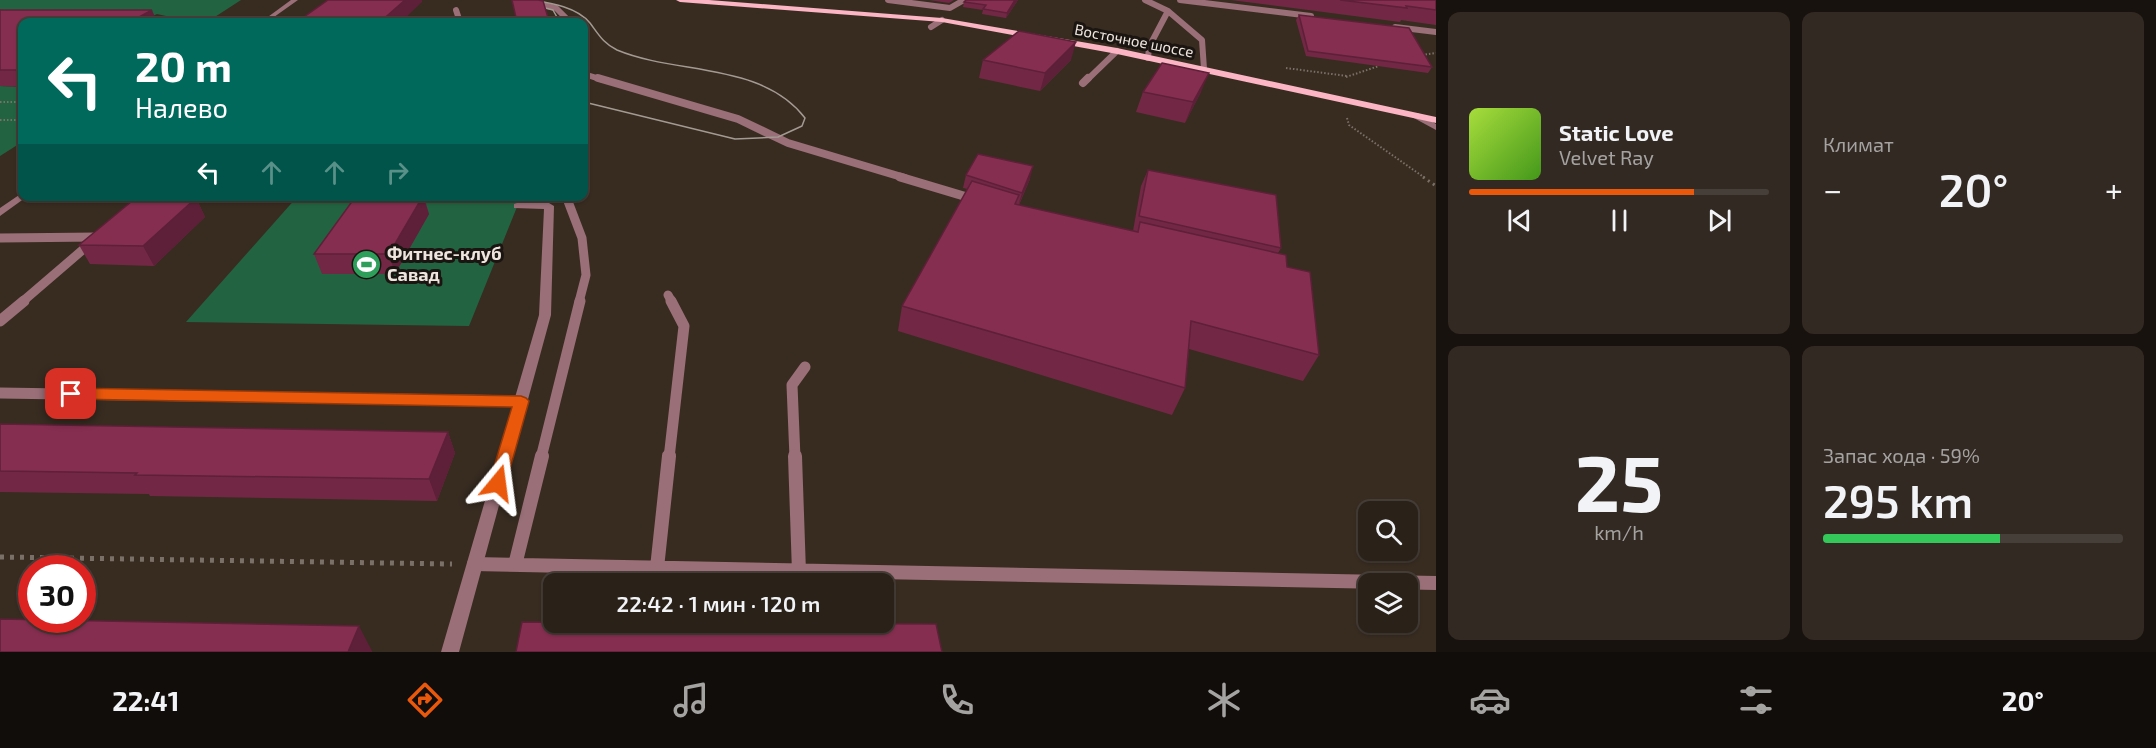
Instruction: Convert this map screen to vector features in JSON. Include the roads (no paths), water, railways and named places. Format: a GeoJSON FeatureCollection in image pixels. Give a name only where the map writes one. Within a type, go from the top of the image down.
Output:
{"type":"FeatureCollection","features":[{"type":"Feature","properties":{"kind":"main road","name":"Восточное шоссе"},"geometry":{"type":"LineString","coordinates":[[680,0],[942,20],[1117,51],[1436,120]]}},
{"type":"Feature","properties":{"kind":"street"},"geometry":{"type":"LineString","coordinates":[[270,18],[295,0]]}},
{"type":"Feature","properties":{"kind":"street"},"geometry":{"type":"LineString","coordinates":[[1415,115],[1436,128]]}},
{"type":"Feature","properties":{"kind":"street"},"geometry":{"type":"LineString","coordinates":[[0,213],[18,199]]}},
{"type":"Feature","properties":{"kind":"street"},"geometry":{"type":"LineString","coordinates":[[450,652],[545,315],[549,206],[517,206]]}},
{"type":"Feature","properties":{"kind":"lane"},"geometry":{"type":"LineString","coordinates":[[523,0],[556,8],[566,18]]}},
{"type":"Feature","properties":{"kind":"lane"},"geometry":{"type":"LineString","coordinates":[[888,0],[950,8],[964,0]]}},
{"type":"Feature","properties":{"kind":"lane"},"geometry":{"type":"LineString","coordinates":[[1146,0],[1168,11],[1202,40],[1204,69]]}},
{"type":"Feature","properties":{"kind":"lane"},"geometry":{"type":"LineString","coordinates":[[1179,0],[1319,18]]}},
{"type":"Feature","properties":{"kind":"lane"},"geometry":{"type":"LineString","coordinates":[[456,10],[459,18]]}},
{"type":"Feature","properties":{"kind":"lane"},"geometry":{"type":"LineString","coordinates":[[1148,58],[1149,47],[1168,11]]}},
{"type":"Feature","properties":{"kind":"lane"},"geometry":{"type":"LineString","coordinates":[[931,27],[942,20]]}},
{"type":"Feature","properties":{"kind":"lane"},"geometry":{"type":"LineString","coordinates":[[1389,26],[1436,32]]}},
{"type":"Feature","properties":{"kind":"lane"},"geometry":{"type":"LineString","coordinates":[[1083,83],[1117,51]]}},
{"type":"Feature","properties":{"kind":"lane"},"geometry":{"type":"LineString","coordinates":[[588,75],[738,119],[788,144],[985,203]]}},
{"type":"Feature","properties":{"kind":"lane"},"geometry":{"type":"LineString","coordinates":[[515,565],[586,275],[582,238],[568,201]]}},
{"type":"Feature","properties":{"kind":"lane"},"geometry":{"type":"LineString","coordinates":[[0,321],[106,229]]}},
{"type":"Feature","properties":{"kind":"lane"},"geometry":{"type":"LineString","coordinates":[[0,238],[98,237]]}},
{"type":"Feature","properties":{"kind":"lane"},"geometry":{"type":"LineString","coordinates":[[657,568],[684,326],[668,295]]}},
{"type":"Feature","properties":{"kind":"lane"},"geometry":{"type":"LineString","coordinates":[[800,572],[792,385],[805,367]]}},
{"type":"Feature","properties":{"kind":"lane"},"geometry":{"type":"LineString","coordinates":[[0,393],[521,401]]}},
{"type":"Feature","properties":{"kind":"lane"},"geometry":{"type":"LineString","coordinates":[[474,564],[1436,583]]}},
{"type":"Feature","properties":{"kind":"tram line"},"geometry":{"type":"LineString","coordinates":[[514,0],[553,10],[557,18]]}},
{"type":"Feature","properties":{"kind":"tram line"},"geometry":{"type":"LineString","coordinates":[[532,0],[563,7],[585,18]]}},
{"type":"Feature","properties":{"kind":"tram line"},"geometry":{"type":"LineString","coordinates":[[588,21],[605,42],[617,50],[641,58],[742,78],[766,87],[787,100],[805,118],[802,126],[778,137],[735,139],[588,103]]}},
{"type":"Feature","properties":{"kind":"place","name":"Фитнес-клуб Савад"},"geometry":{"type":"Point","coordinates":[366,264]}}]}
